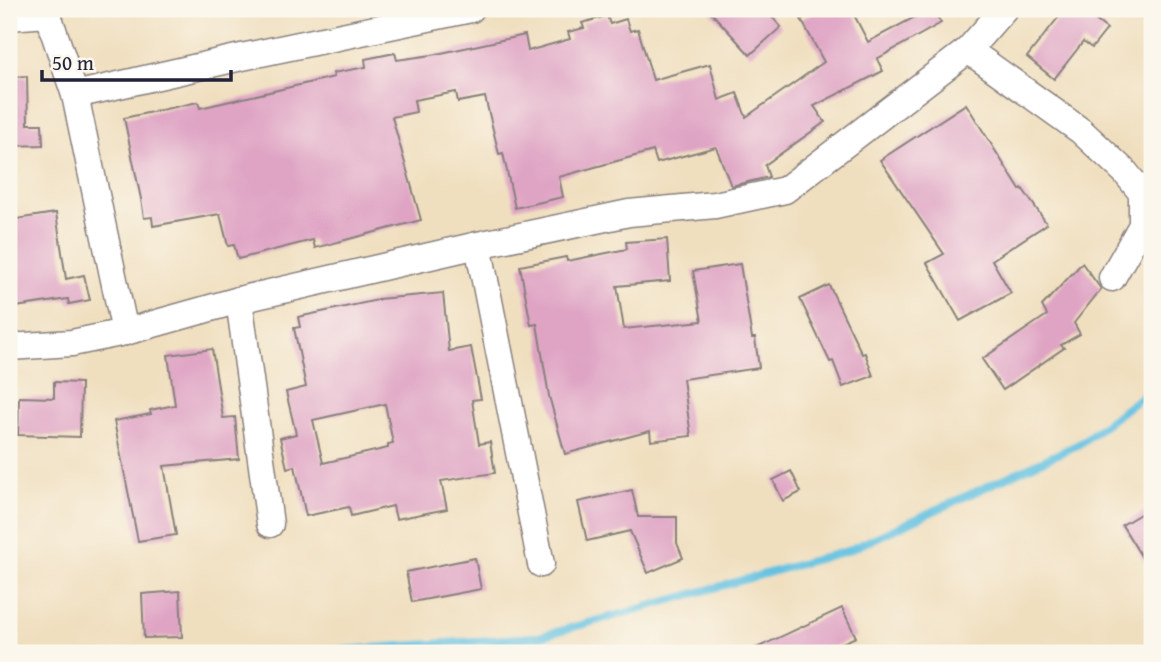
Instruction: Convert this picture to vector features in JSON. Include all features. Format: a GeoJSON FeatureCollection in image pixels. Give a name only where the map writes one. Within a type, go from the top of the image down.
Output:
{"type":"FeatureCollection","features":[{"type":"Feature","properties":{"kind":"street"},"geometry":{"type":"LineString","coordinates":[[75,95],[471,9]]}},
{"type":"Feature","properties":{"kind":"street"},"geometry":{"type":"LineString","coordinates":[[9,17],[47,12],[75,95],[125,332]]}},
{"type":"Feature","properties":{"kind":"street"},"geometry":{"type":"LineString","coordinates":[[9,346],[72,343],[125,332],[239,300],[478,245],[629,213],[715,205],[785,191],[968,50],[996,12]]}},
{"type":"Feature","properties":{"kind":"street"},"geometry":{"type":"LineString","coordinates":[[968,50],[1081,131],[1125,172],[1142,193],[1142,225],[1112,278]]}},
{"type":"Feature","properties":{"kind":"street"},"geometry":{"type":"LineString","coordinates":[[478,245],[541,564]]}},
{"type":"Feature","properties":{"kind":"street"},"geometry":{"type":"LineString","coordinates":[[239,300],[270,524]]}},
{"type":"Feature","properties":{"kind":"building"},"geometry":{"type":"Polygon","coordinates":[[[708,9],[765,9],[781,27],[750,55],[708,9]]]}},
{"type":"Feature","properties":{"kind":"building"},"geometry":{"type":"Polygon","coordinates":[[[822,9],[851,9],[868,42],[930,9],[941,23],[877,59],[883,71],[814,106],[825,122],[765,165],[769,177],[731,186],[716,147],[657,163],[653,151],[559,177],[563,197],[515,208],[503,153],[499,154],[485,97],[458,102],[456,92],[414,100],[416,112],[392,117],[421,220],[315,248],[313,240],[238,259],[234,245],[228,246],[220,214],[153,226],[152,217],[144,218],[124,118],[198,102],[200,108],[334,77],[333,73],[366,67],[365,59],[395,53],[397,60],[525,35],[528,51],[570,39],[568,32],[584,28],[582,23],[607,16],[610,24],[626,19],[630,31],[638,29],[653,80],[710,64],[719,100],[737,93],[746,117],[824,62],[801,19],[822,9]]]}},
{"type":"Feature","properties":{"kind":"building"},"geometry":{"type":"Polygon","coordinates":[[[1065,9],[1081,9],[1107,29],[1092,48],[1083,42],[1054,79],[1027,57],[1065,9]]]}},
{"type":"Feature","properties":{"kind":"building"},"geometry":{"type":"Polygon","coordinates":[[[27,76],[28,124],[42,124],[43,145],[9,146],[9,77],[27,76]]]}},
{"type":"Feature","properties":{"kind":"building"},"geometry":{"type":"Polygon","coordinates":[[[966,104],[1020,190],[1022,188],[1047,224],[992,260],[1011,293],[960,321],[927,263],[944,254],[880,160],[966,104]]]}},
{"type":"Feature","properties":{"kind":"building"},"geometry":{"type":"Polygon","coordinates":[[[56,213],[66,279],[84,275],[90,300],[69,304],[68,299],[9,308],[9,220],[56,213]]]}},
{"type":"Feature","properties":{"kind":"building"},"geometry":{"type":"Polygon","coordinates":[[[667,239],[670,281],[617,286],[624,329],[702,321],[693,271],[740,264],[759,368],[683,379],[691,436],[651,441],[650,431],[565,454],[549,396],[537,324],[531,325],[520,266],[566,257],[567,261],[627,249],[626,242],[667,239]]]}},
{"type":"Feature","properties":{"kind":"building"},"geometry":{"type":"Polygon","coordinates":[[[1082,263],[1101,289],[1074,323],[1080,334],[1061,345],[1064,348],[1003,390],[982,359],[1047,315],[1042,306],[1082,263]]]}},
{"type":"Feature","properties":{"kind":"building"},"geometry":{"type":"Polygon","coordinates":[[[829,285],[862,354],[865,353],[873,376],[843,387],[833,361],[830,362],[800,299],[829,285]]]}},
{"type":"Feature","properties":{"kind":"building"},"geometry":{"type":"Polygon","coordinates":[[[443,293],[449,351],[471,347],[481,399],[472,400],[479,444],[490,442],[495,473],[441,481],[447,509],[396,519],[393,506],[351,516],[349,507],[306,516],[295,466],[287,468],[280,438],[296,434],[286,392],[306,387],[294,328],[300,327],[298,317],[378,299],[443,293]],[[385,404],[313,420],[323,463],[388,448],[388,444],[393,443],[385,404]]]}},
{"type":"Feature","properties":{"kind":"building"},"geometry":{"type":"Polygon","coordinates":[[[212,349],[223,418],[235,417],[239,459],[164,466],[176,535],[138,541],[114,421],[151,414],[150,410],[175,405],[168,355],[212,349]]]}},
{"type":"Feature","properties":{"kind":"building"},"geometry":{"type":"Polygon","coordinates":[[[54,382],[81,383],[80,437],[18,435],[19,397],[54,398],[54,382]]]}},
{"type":"Feature","properties":{"kind":"building"},"geometry":{"type":"Polygon","coordinates":[[[791,471],[801,492],[783,501],[773,480],[791,471]]]}},
{"type":"Feature","properties":{"kind":"building"},"geometry":{"type":"Polygon","coordinates":[[[632,490],[638,517],[677,517],[677,543],[683,558],[648,573],[630,531],[587,541],[578,502],[632,490]]]}},
{"type":"Feature","properties":{"kind":"building"},"geometry":{"type":"Polygon","coordinates":[[[1152,507],[1152,574],[1122,525],[1152,507]]]}},
{"type":"Feature","properties":{"kind":"building"},"geometry":{"type":"Polygon","coordinates":[[[475,558],[481,589],[412,602],[406,572],[475,558]]]}},
{"type":"Feature","properties":{"kind":"building"},"geometry":{"type":"Polygon","coordinates":[[[180,591],[182,637],[144,638],[142,594],[180,591]]]}},
{"type":"Feature","properties":{"kind":"building"},"geometry":{"type":"Polygon","coordinates":[[[842,608],[856,637],[820,653],[746,653],[842,608]]]}},
{"type":"Feature","properties":{"kind":"waterway"},"geometry":{"type":"LineString","coordinates":[[300,653],[538,637],[847,551],[1079,444],[1152,389]]}}]}
